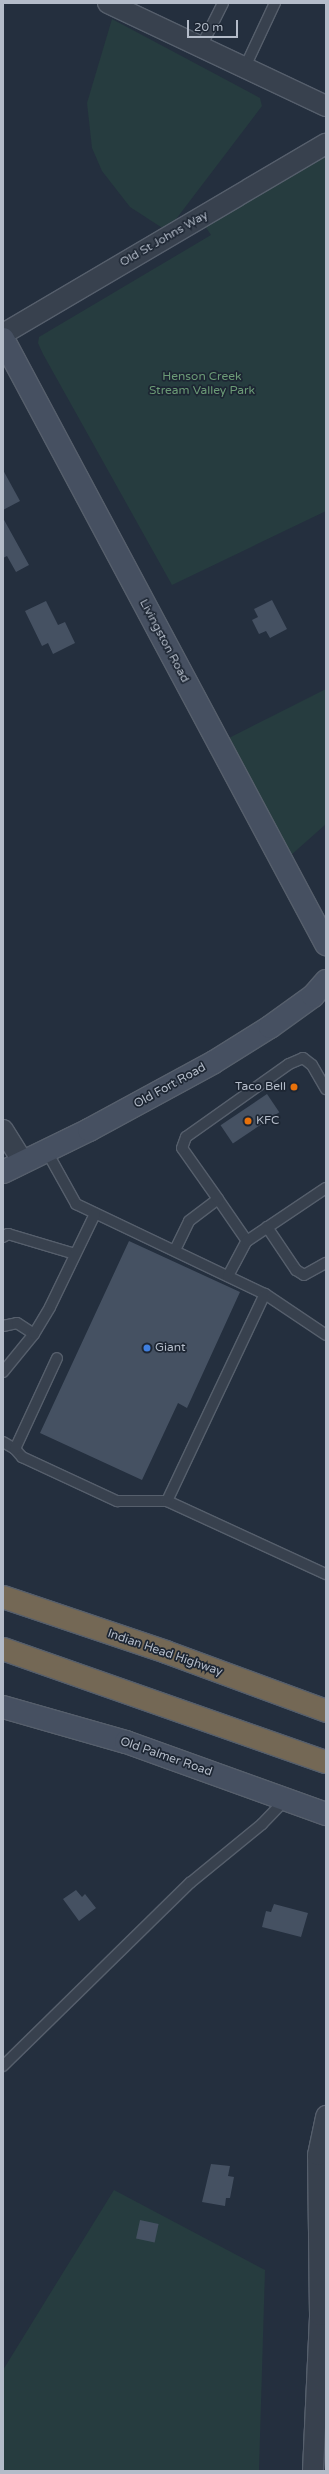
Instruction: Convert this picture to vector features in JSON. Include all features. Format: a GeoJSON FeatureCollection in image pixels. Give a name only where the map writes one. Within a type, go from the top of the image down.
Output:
{"type":"FeatureCollection","features":[{"type":"Feature","properties":{"kind":"highway","name":"Indian Head Highway"},"geometry":{"type":"LineString","coordinates":[[3,1597],[166,1652],[326,1711]]}},
{"type":"Feature","properties":{"kind":"highway"},"geometry":{"type":"LineString","coordinates":[[3,1649],[326,1762]]}},
{"type":"Feature","properties":{"kind":"main road","name":"Livingston Road"},"geometry":{"type":"LineString","coordinates":[[3,339],[326,944]]}},
{"type":"Feature","properties":{"kind":"main road","name":"Old Fort Road"},"geometry":{"type":"LineString","coordinates":[[3,1172],[22,1161],[89,1130],[214,1062],[270,1027],[313,996],[326,982]]}},
{"type":"Feature","properties":{"kind":"main road","name":"Old Palmer Road"},"geometry":{"type":"LineString","coordinates":[[3,1707],[126,1742],[326,1814]]}},
{"type":"Feature","properties":{"kind":"street"},"geometry":{"type":"LineString","coordinates":[[108,3],[326,106]]}},
{"type":"Feature","properties":{"kind":"street","name":"Old St Johns Way"},"geometry":{"type":"LineString","coordinates":[[3,334],[326,144]]}},
{"type":"Feature","properties":{"kind":"street"},"geometry":{"type":"LineString","coordinates":[[3,1130],[22,1161]]}},
{"type":"Feature","properties":{"kind":"street"},"geometry":{"type":"LineString","coordinates":[[313,2471],[320,2315],[318,2155],[326,2116]]}},
{"type":"Feature","properties":{"kind":"lane"},"geometry":{"type":"LineString","coordinates":[[201,47],[223,3]]}},
{"type":"Feature","properties":{"kind":"lane"},"geometry":{"type":"LineString","coordinates":[[245,68],[275,3]]}},
{"type":"Feature","properties":{"kind":"lane"},"geometry":{"type":"LineString","coordinates":[[247,1241],[182,1148],[186,1137],[289,1064],[303,1058],[312,1065],[326,1089]]}},
{"type":"Feature","properties":{"kind":"lane"},"geometry":{"type":"LineString","coordinates":[[46,1150],[76,1204],[265,1294],[326,1335]]}},
{"type":"Feature","properties":{"kind":"lane"},"geometry":{"type":"LineString","coordinates":[[228,1276],[247,1241],[326,1188]]}},
{"type":"Feature","properties":{"kind":"lane"},"geometry":{"type":"LineString","coordinates":[[175,1250],[189,1221],[218,1199]]}},
{"type":"Feature","properties":{"kind":"lane"},"geometry":{"type":"LineString","coordinates":[[3,1372],[34,1334],[50,1307],[95,1214]]}},
{"type":"Feature","properties":{"kind":"lane"},"geometry":{"type":"LineString","coordinates":[[266,1227],[296,1270],[304,1275],[326,1263]]}},
{"type":"Feature","properties":{"kind":"lane"},"geometry":{"type":"LineString","coordinates":[[3,1237],[8,1234],[76,1254]]}},
{"type":"Feature","properties":{"kind":"lane"},"geometry":{"type":"LineString","coordinates":[[167,1501],[265,1294]]}},
{"type":"Feature","properties":{"kind":"lane"},"geometry":{"type":"LineString","coordinates":[[3,1326],[17,1323],[34,1334]]}},
{"type":"Feature","properties":{"kind":"lane"},"geometry":{"type":"LineString","coordinates":[[16,1449],[57,1358]]}},
{"type":"Feature","properties":{"kind":"lane"},"geometry":{"type":"LineString","coordinates":[[3,1442],[16,1449],[22,1456],[117,1501],[167,1501],[326,1574]]}},
{"type":"Feature","properties":{"kind":"lane"},"geometry":{"type":"LineString","coordinates":[[3,2066],[190,1884],[262,1824],[285,1800]]}},
{"type":"Feature","properties":{"kind":"green space"},"geometry":{"type":"Polygon","coordinates":[[[112,19],[260,98],[262,106],[167,231],[130,207],[102,171],[92,148],[87,103],[112,19]]]}},
{"type":"Feature","properties":{"kind":"green space","name":"Henson Creek Stream Valley Park"},"geometry":{"type":"Polygon","coordinates":[[[326,156],[326,511],[172,585],[43,354],[38,343],[39,337],[211,235],[205,226],[326,156]]]}},
{"type":"Feature","properties":{"kind":"green space"},"geometry":{"type":"Polygon","coordinates":[[[326,689],[326,824],[290,856],[229,738],[326,689]]]}},
{"type":"Feature","properties":{"kind":"green space"},"geometry":{"type":"Polygon","coordinates":[[[114,2190],[265,2270],[259,2470],[3,2471],[3,2370],[114,2190]]]}},
{"type":"Feature","properties":{"kind":"building"},"geometry":{"type":"Polygon","coordinates":[[[3,470],[20,501],[3,510],[3,470]]]}},
{"type":"Feature","properties":{"kind":"building"},"geometry":{"type":"Polygon","coordinates":[[[3,518],[29,565],[16,572],[7,556],[3,558],[3,518]]]}},
{"type":"Feature","properties":{"kind":"building"},"geometry":{"type":"Polygon","coordinates":[[[272,600],[287,629],[270,638],[266,631],[259,634],[252,620],[258,617],[254,609],[272,600]]]}},
{"type":"Feature","properties":{"kind":"building"},"geometry":{"type":"Polygon","coordinates":[[[46,601],[58,625],[65,622],[75,643],[53,654],[48,643],[42,646],[25,611],[46,601]]]}},
{"type":"Feature","properties":{"kind":"building"},"geometry":{"type":"Polygon","coordinates":[[[267,1094],[279,1112],[233,1144],[221,1125],[267,1094]]]}},
{"type":"Feature","properties":{"kind":"building","name":"Giant"},"geometry":{"type":"Polygon","coordinates":[[[129,1241],[240,1292],[187,1408],[178,1403],[142,1480],[40,1433],[129,1241]]]}},
{"type":"Feature","properties":{"kind":"building"},"geometry":{"type":"Polygon","coordinates":[[[76,1890],[82,1897],[85,1894],[96,1908],[79,1921],[63,1899],[76,1890]]]}},
{"type":"Feature","properties":{"kind":"building"},"geometry":{"type":"Polygon","coordinates":[[[274,1904],[308,1913],[301,1937],[262,1927],[266,1911],[271,1912],[274,1904]]]}},
{"type":"Feature","properties":{"kind":"building"},"geometry":{"type":"Polygon","coordinates":[[[211,2164],[230,2166],[228,2176],[234,2177],[230,2198],[226,2198],[225,2206],[202,2202],[211,2164]]]}},
{"type":"Feature","properties":{"kind":"building"},"geometry":{"type":"Polygon","coordinates":[[[140,2220],[159,2224],[155,2243],[136,2239],[140,2220]]]}},
{"type":"Feature","properties":{"kind":"place","name":"Taco Bell"},"geometry":{"type":"Point","coordinates":[294,1087]}},
{"type":"Feature","properties":{"kind":"place","name":"KFC"},"geometry":{"type":"Point","coordinates":[248,1121]}},
{"type":"Feature","properties":{"kind":"place","name":"Giant"},"geometry":{"type":"Point","coordinates":[147,1348]}}]}
